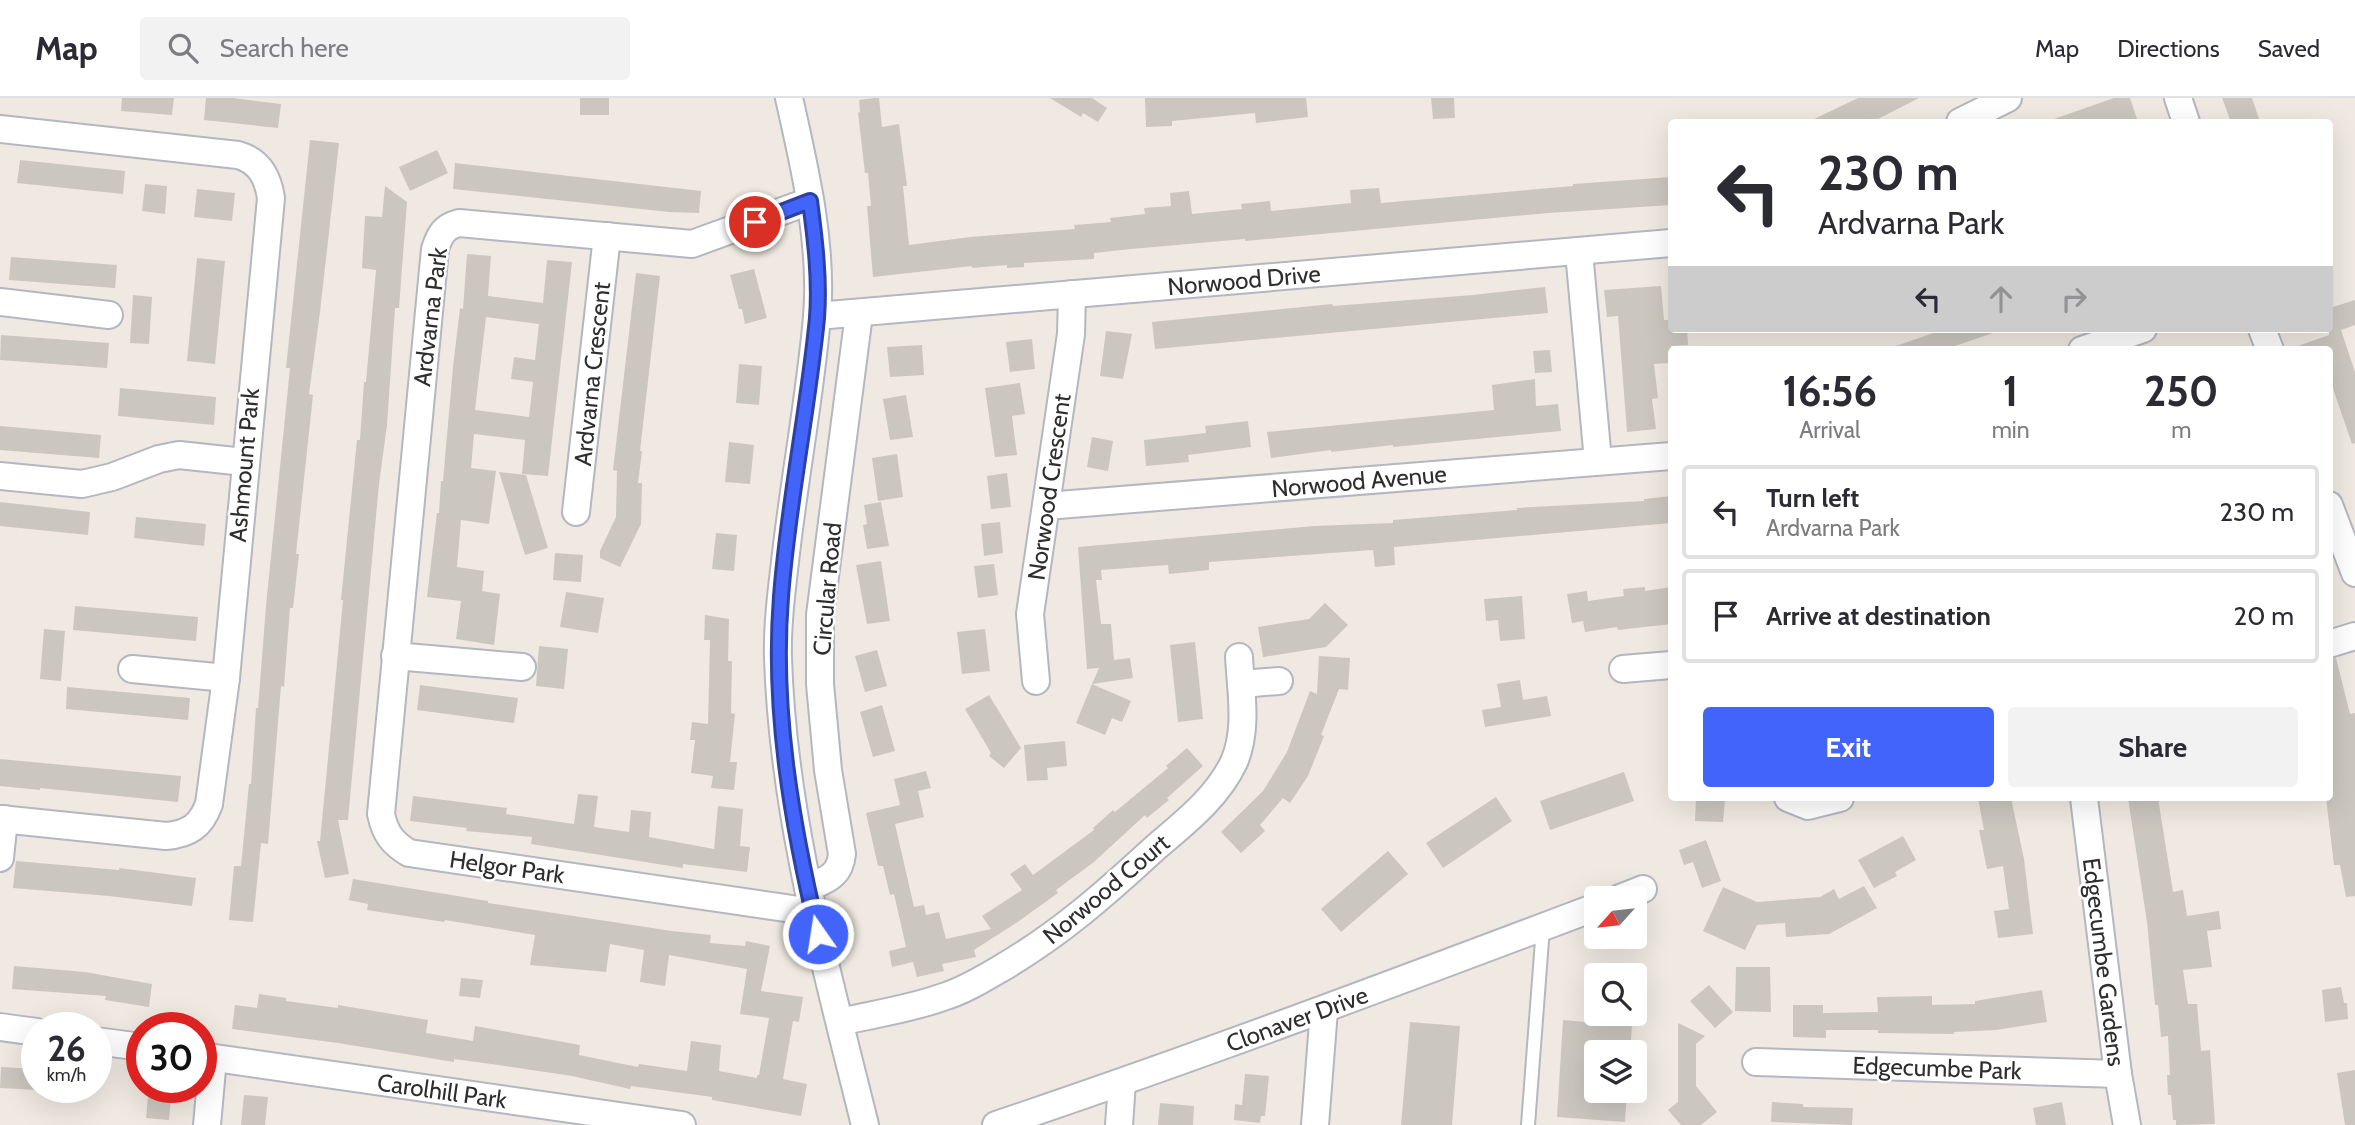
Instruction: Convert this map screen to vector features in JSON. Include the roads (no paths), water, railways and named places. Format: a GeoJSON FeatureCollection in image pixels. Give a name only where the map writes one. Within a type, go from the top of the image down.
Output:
{"type":"FeatureCollection","features":[{"type":"Feature","properties":{"kind":"street","name":"Circular Road"},"geometry":{"type":"LineString","coordinates":[[789,98],[815,239],[817,316],[791,505],[781,597],[778,657],[789,781],[810,900],[865,1125]]}},
{"type":"Feature","properties":{"kind":"street"},"geometry":{"type":"LineString","coordinates":[[1965,119],[2008,98]]}},
{"type":"Feature","properties":{"kind":"street"},"geometry":{"type":"LineString","coordinates":[[2178,98],[2185,119]]}},
{"type":"Feature","properties":{"kind":"street","name":"Ashmount Park"},"geometry":{"type":"LineString","coordinates":[[0,129],[238,155],[249,159],[263,172],[271,198],[244,462],[226,678],[209,804],[197,825],[188,832],[166,836],[2,819]]}},
{"type":"Feature","properties":{"kind":"street","name":"Ardvarna Park"},"geometry":{"type":"LineString","coordinates":[[394,656],[435,249],[440,235],[448,226],[459,223],[692,244],[810,201]]}},
{"type":"Feature","properties":{"kind":"street","name":"Ardvarna Crescent"},"geometry":{"type":"LineString","coordinates":[[576,512],[607,236]]}},
{"type":"Feature","properties":{"kind":"street","name":"Norwood Drive"},"geometry":{"type":"LineString","coordinates":[[817,316],[1668,243]]}},
{"type":"Feature","properties":{"kind":"street"},"geometry":{"type":"LineString","coordinates":[[1579,252],[1598,461]]}},
{"type":"Feature","properties":{"kind":"street","name":"Norwood Crescent"},"geometry":{"type":"LineString","coordinates":[[1036,681],[1030,614],[1071,334],[1072,294]]}},
{"type":"Feature","properties":{"kind":"street"},"geometry":{"type":"LineString","coordinates":[[0,302],[109,315]]}},
{"type":"Feature","properties":{"kind":"street","name":"Circular Road"},"geometry":{"type":"LineString","coordinates":[[810,900],[841,867],[842,854],[828,770],[821,696],[820,615],[859,314]]}},
{"type":"Feature","properties":{"kind":"street"},"geometry":{"type":"LineString","coordinates":[[2094,346],[2131,333]]}},
{"type":"Feature","properties":{"kind":"street"},"geometry":{"type":"LineString","coordinates":[[0,476],[82,484],[112,477],[159,459],[179,456],[244,462]]}},
{"type":"Feature","properties":{"kind":"street","name":"Norwood Avenue"},"geometry":{"type":"LineString","coordinates":[[1046,506],[1668,456]]}},
{"type":"Feature","properties":{"kind":"street"},"geometry":{"type":"LineString","coordinates":[[2333,515],[2355,573]]}},
{"type":"Feature","properties":{"kind":"street"},"geometry":{"type":"LineString","coordinates":[[2333,643],[2355,636]]}},
{"type":"Feature","properties":{"kind":"street"},"geometry":{"type":"LineString","coordinates":[[394,656],[522,667]]}},
{"type":"Feature","properties":{"kind":"street","name":"Helgor Park"},"geometry":{"type":"LineString","coordinates":[[394,656],[381,814],[385,831],[396,845],[408,853],[810,900]]}},
{"type":"Feature","properties":{"kind":"street","name":"Norwood Court"},"geometry":{"type":"LineString","coordinates":[[840,1022],[944,997],[983,979],[1035,949],[1083,914],[1204,805],[1223,782],[1234,761],[1241,736],[1243,715],[1239,657]]}},
{"type":"Feature","properties":{"kind":"street"},"geometry":{"type":"LineString","coordinates":[[1623,669],[1668,665]]}},
{"type":"Feature","properties":{"kind":"street"},"geometry":{"type":"LineString","coordinates":[[132,669],[226,678]]}},
{"type":"Feature","properties":{"kind":"street"},"geometry":{"type":"LineString","coordinates":[[1241,684],[1279,681]]}},
{"type":"Feature","properties":{"kind":"street"},"geometry":{"type":"LineString","coordinates":[[1796,801],[1808,806],[1828,801]]}},
{"type":"Feature","properties":{"kind":"street","name":"Edgecumbe Gardens"},"geometry":{"type":"LineString","coordinates":[[2084,801],[2118,1074],[2127,1125]]}},
{"type":"Feature","properties":{"kind":"street"},"geometry":{"type":"LineString","coordinates":[[0,858],[2,819]]}},
{"type":"Feature","properties":{"kind":"street","name":"Clonaver Drive"},"geometry":{"type":"LineString","coordinates":[[996,1125],[1325,1010],[1584,912]]}},
{"type":"Feature","properties":{"kind":"street"},"geometry":{"type":"LineString","coordinates":[[1315,1125],[1325,1010]]}},
{"type":"Feature","properties":{"kind":"street"},"geometry":{"type":"LineString","coordinates":[[0,1027],[21,1030]]}},
{"type":"Feature","properties":{"kind":"street","name":"Carolhill Park"},"geometry":{"type":"LineString","coordinates":[[217,1058],[682,1125]]}},
{"type":"Feature","properties":{"kind":"street","name":"Edgecumbe Park"},"geometry":{"type":"LineString","coordinates":[[1756,1062],[2118,1074]]}},
{"type":"Feature","properties":{"kind":"street"},"geometry":{"type":"LineString","coordinates":[[1119,1125],[1122,1083]]}},
{"type":"Feature","properties":{"kind":"street"},"geometry":{"type":"LineString","coordinates":[[207,1103],[207,1125]]}},
{"type":"Feature","properties":{"kind":"lane"},"geometry":{"type":"LineString","coordinates":[[1528,1125],[1543,927]]}}]}
